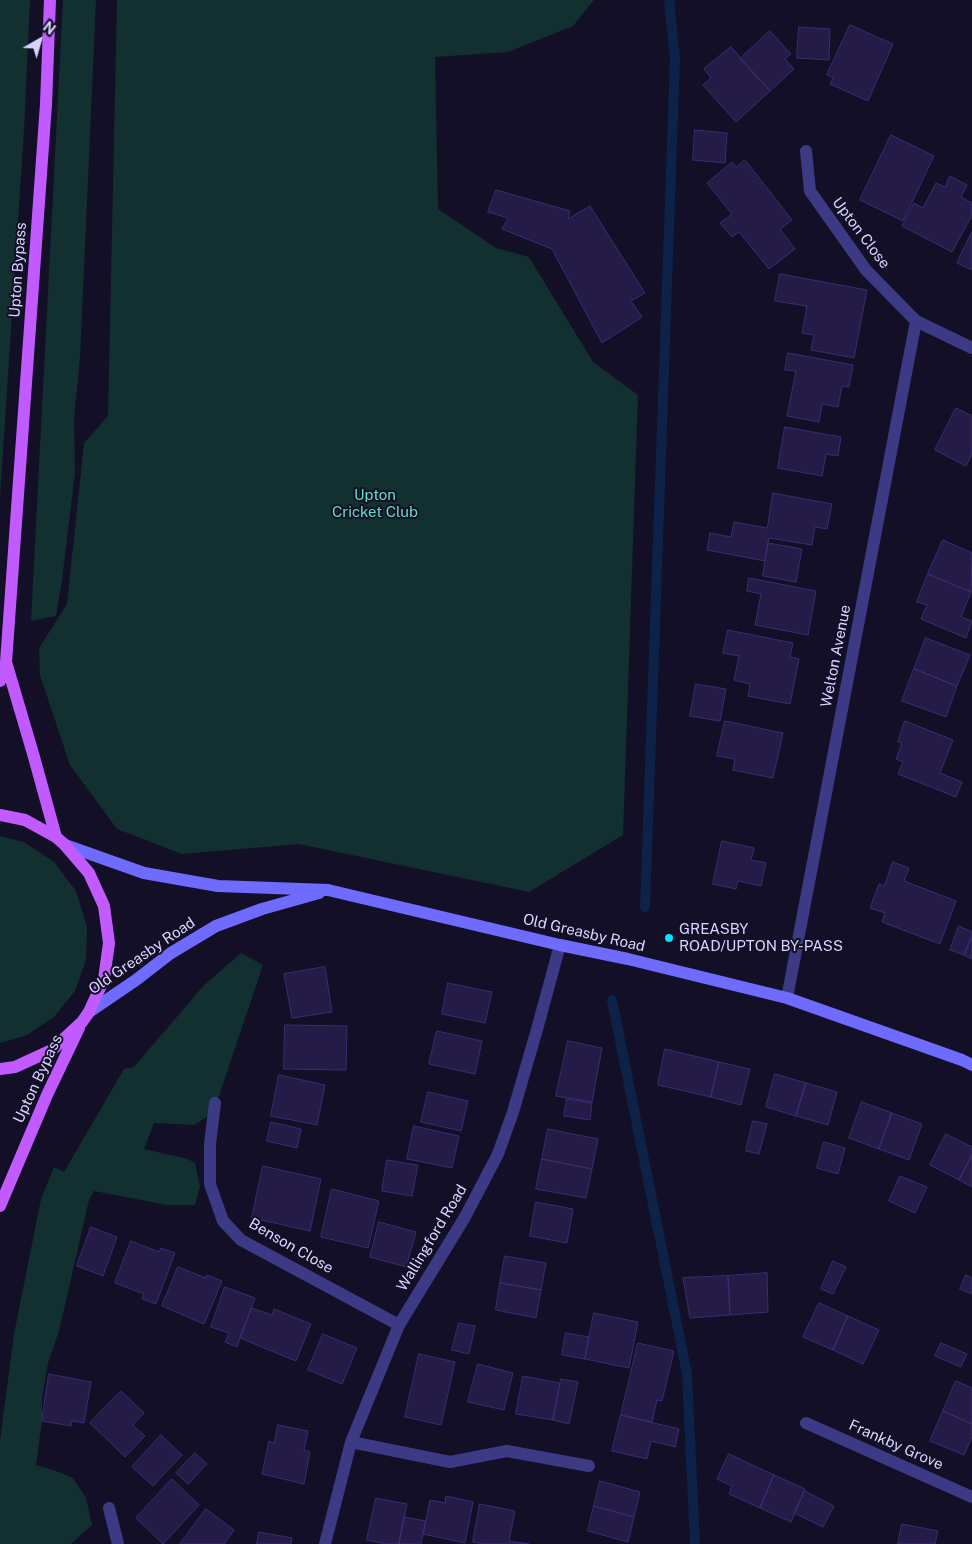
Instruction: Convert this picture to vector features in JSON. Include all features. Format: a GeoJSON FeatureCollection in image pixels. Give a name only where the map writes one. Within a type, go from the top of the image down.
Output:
{"type":"FeatureCollection","features":[{"type":"Feature","properties":{"kind":"main road","name":"Upton Bypass"},"geometry":{"type":"LineString","coordinates":[[0,681],[6,662],[45,114],[50,0]]}},
{"type":"Feature","properties":{"kind":"main road","name":"Upton Bypass"},"geometry":{"type":"LineString","coordinates":[[0,1206],[47,1095],[104,979],[109,943],[104,906],[89,873],[61,841],[6,662]]}},
{"type":"Feature","properties":{"kind":"main road"},"geometry":{"type":"LineString","coordinates":[[0,815],[25,820],[61,841]]}},
{"type":"Feature","properties":{"kind":"main road","name":"Old Greasby Road"},"geometry":{"type":"LineString","coordinates":[[61,841],[144,873],[218,886],[328,890],[560,945],[628,959],[787,998],[972,1065]]}},
{"type":"Feature","properties":{"kind":"main road","name":"Old Greasby Road"},"geometry":{"type":"LineString","coordinates":[[86,1017],[170,953],[216,926],[262,909],[328,890]]}},
{"type":"Feature","properties":{"kind":"main road"},"geometry":{"type":"LineString","coordinates":[[0,1069],[15,1067],[52,1050],[86,1017]]}},
{"type":"Feature","properties":{"kind":"street","name":"Upton Close"},"geometry":{"type":"LineString","coordinates":[[806,152],[810,191],[866,270],[916,321],[972,348]]}},
{"type":"Feature","properties":{"kind":"street","name":"Welton Avenue"},"geometry":{"type":"LineString","coordinates":[[787,998],[916,321]]}},
{"type":"Feature","properties":{"kind":"street","name":"Wallingford Road"},"geometry":{"type":"LineString","coordinates":[[325,1544],[351,1442],[399,1325],[465,1216],[498,1154],[518,1094],[560,945]]}},
{"type":"Feature","properties":{"kind":"street","name":"Benson Close"},"geometry":{"type":"LineString","coordinates":[[215,1103],[210,1144],[210,1184],[223,1221],[241,1240],[399,1325]]}},
{"type":"Feature","properties":{"kind":"street","name":"Frankby Grove"},"geometry":{"type":"LineString","coordinates":[[806,1423],[972,1497]]}},
{"type":"Feature","properties":{"kind":"street"},"geometry":{"type":"LineString","coordinates":[[351,1442],[450,1462],[507,1451],[590,1466]]}},
{"type":"Feature","properties":{"kind":"street"},"geometry":{"type":"LineString","coordinates":[[109,1508],[118,1544]]}},
{"type":"Feature","properties":{"kind":"green space"},"geometry":{"type":"Polygon","coordinates":[[[0,0],[30,0],[24,130],[0,498],[0,0]]]}},
{"type":"Feature","properties":{"kind":"green space"},"geometry":{"type":"Polygon","coordinates":[[[63,0],[96,0],[80,358],[74,419],[75,473],[56,616],[31,621],[63,0]]]}},
{"type":"Feature","properties":{"kind":"green space","name":"Upton Cricket Club"},"geometry":{"type":"Polygon","coordinates":[[[117,0],[594,0],[573,26],[508,52],[435,57],[438,209],[496,248],[529,257],[593,362],[638,395],[623,835],[529,892],[299,844],[182,854],[117,829],[70,765],[40,675],[39,648],[67,604],[84,443],[108,416],[117,0]]]}},
{"type":"Feature","properties":{"kind":"green space"},"geometry":{"type":"Polygon","coordinates":[[[0,836],[24,842],[54,862],[76,891],[87,927],[86,960],[75,991],[54,1017],[27,1035],[0,1043],[0,836]]]}},
{"type":"Feature","properties":{"kind":"green space"},"geometry":{"type":"Polygon","coordinates":[[[241,953],[263,965],[218,1099],[210,1115],[194,1125],[154,1123],[144,1149],[188,1159],[195,1163],[200,1187],[195,1205],[167,1205],[94,1191],[89,1200],[59,1331],[48,1363],[42,1398],[42,1421],[36,1465],[73,1478],[86,1498],[92,1525],[71,1544],[0,1544],[0,1440],[14,1334],[41,1199],[54,1167],[64,1172],[124,1069],[134,1067],[204,985],[241,953]]]}},
{"type":"Feature","properties":{"kind":"building"},"geometry":{"type":"Polygon","coordinates":[[[850,25],[893,44],[868,101],[830,84],[833,78],[827,75],[850,25]]]}},
{"type":"Feature","properties":{"kind":"building"},"geometry":{"type":"Polygon","coordinates":[[[799,27],[830,29],[829,60],[797,58],[799,27]]]}},
{"type":"Feature","properties":{"kind":"building"},"geometry":{"type":"Polygon","coordinates":[[[770,31],[791,54],[785,59],[794,69],[770,91],[740,59],[770,31]]]}},
{"type":"Feature","properties":{"kind":"building"},"geometry":{"type":"Polygon","coordinates":[[[731,47],[770,91],[736,122],[703,85],[711,78],[704,69],[731,47]]]}},
{"type":"Feature","properties":{"kind":"building"},"geometry":{"type":"Polygon","coordinates":[[[695,130],[727,133],[725,163],[693,160],[695,130]]]}},
{"type":"Feature","properties":{"kind":"building"},"geometry":{"type":"Polygon","coordinates":[[[891,135],[934,156],[903,221],[860,200],[891,135]]]}},
{"type":"Feature","properties":{"kind":"building"},"geometry":{"type":"Polygon","coordinates":[[[745,160],[792,220],[780,229],[795,249],[769,269],[739,232],[732,237],[720,223],[732,214],[707,183],[732,162],[736,167],[745,160]]]}},
{"type":"Feature","properties":{"kind":"building"},"geometry":{"type":"Polygon","coordinates":[[[950,176],[967,185],[961,197],[972,203],[972,215],[952,252],[902,226],[914,203],[923,208],[936,183],[945,187],[950,176]]]}},
{"type":"Feature","properties":{"kind":"building"},"geometry":{"type":"Polygon","coordinates":[[[496,190],[570,211],[568,219],[590,206],[645,293],[631,301],[642,317],[602,343],[552,249],[502,229],[508,218],[488,212],[496,190]]]}},
{"type":"Feature","properties":{"kind":"building"},"geometry":{"type":"Polygon","coordinates":[[[972,232],[972,270],[957,263],[972,232]]]}},
{"type":"Feature","properties":{"kind":"building"},"geometry":{"type":"Polygon","coordinates":[[[780,274],[867,290],[854,358],[811,350],[814,335],[802,333],[807,306],[775,301],[780,274]]]}},
{"type":"Feature","properties":{"kind":"building"},"geometry":{"type":"Polygon","coordinates":[[[788,353],[853,365],[849,387],[842,386],[838,407],[822,404],[819,422],[787,416],[796,371],[785,370],[788,353]]]}},
{"type":"Feature","properties":{"kind":"building"},"geometry":{"type":"Polygon","coordinates":[[[956,408],[972,416],[972,454],[966,466],[935,450],[956,408]]]}},
{"type":"Feature","properties":{"kind":"building"},"geometry":{"type":"Polygon","coordinates":[[[785,427],[841,437],[838,456],[826,454],[822,476],[778,468],[785,427]]]}},
{"type":"Feature","properties":{"kind":"building"},"geometry":{"type":"Polygon","coordinates":[[[773,493],[832,504],[827,529],[815,527],[812,545],[769,538],[765,561],[707,550],[710,533],[731,537],[734,522],[767,528],[773,493]]]}},
{"type":"Feature","properties":{"kind":"building"},"geometry":{"type":"Polygon","coordinates":[[[943,540],[972,553],[971,592],[928,574],[943,540]]]}},
{"type":"Feature","properties":{"kind":"building"},"geometry":{"type":"Polygon","coordinates":[[[768,543],[802,549],[796,582],[763,576],[768,543]]]}},
{"type":"Feature","properties":{"kind":"building"},"geometry":{"type":"Polygon","coordinates":[[[928,574],[971,592],[961,617],[972,621],[966,638],[921,619],[927,605],[917,602],[928,574]]]}},
{"type":"Feature","properties":{"kind":"building"},"geometry":{"type":"Polygon","coordinates":[[[749,578],[816,591],[808,635],[755,625],[761,594],[747,591],[749,578]]]}},
{"type":"Feature","properties":{"kind":"building"},"geometry":{"type":"Polygon","coordinates":[[[728,630],[793,643],[790,657],[799,659],[790,704],[748,696],[750,684],[734,680],[739,656],[723,653],[728,630]]]}},
{"type":"Feature","properties":{"kind":"building"},"geometry":{"type":"Polygon","coordinates":[[[926,638],[970,655],[957,686],[914,669],[926,638]]]}},
{"type":"Feature","properties":{"kind":"building"},"geometry":{"type":"Polygon","coordinates":[[[914,669],[957,686],[946,717],[902,701],[914,669]]]}},
{"type":"Feature","properties":{"kind":"building"},"geometry":{"type":"Polygon","coordinates":[[[696,684],[726,689],[720,721],[690,716],[696,684]]]}},
{"type":"Feature","properties":{"kind":"building"},"geometry":{"type":"Polygon","coordinates":[[[725,721],[783,733],[773,778],[733,770],[735,759],[717,756],[725,721]]]}},
{"type":"Feature","properties":{"kind":"building"},"geometry":{"type":"Polygon","coordinates":[[[905,721],[953,740],[940,773],[962,782],[956,797],[898,774],[903,762],[896,759],[902,743],[898,742],[905,721]]]}},
{"type":"Feature","properties":{"kind":"building"},"geometry":{"type":"Polygon","coordinates":[[[722,841],[754,848],[751,860],[766,863],[761,886],[738,881],[736,889],[713,884],[722,841]]]}},
{"type":"Feature","properties":{"kind":"building"},"geometry":{"type":"Polygon","coordinates":[[[893,862],[909,868],[904,881],[956,901],[940,944],[882,922],[885,913],[870,908],[879,884],[884,886],[893,862]]]}},
{"type":"Feature","properties":{"kind":"building"},"geometry":{"type":"Polygon","coordinates":[[[959,926],[972,932],[964,955],[950,950],[959,926]]]}},
{"type":"Feature","properties":{"kind":"building"},"geometry":{"type":"Polygon","coordinates":[[[972,936],[972,959],[964,955],[972,936]]]}},
{"type":"Feature","properties":{"kind":"building"},"geometry":{"type":"Polygon","coordinates":[[[325,967],[332,1012],[292,1018],[284,974],[325,967]]]}},
{"type":"Feature","properties":{"kind":"building"},"geometry":{"type":"Polygon","coordinates":[[[448,983],[492,992],[485,1023],[442,1014],[448,983]]]}},
{"type":"Feature","properties":{"kind":"building"},"geometry":{"type":"Polygon","coordinates":[[[285,1025],[347,1026],[346,1070],[284,1069],[285,1025]]]}},
{"type":"Feature","properties":{"kind":"building"},"geometry":{"type":"Polygon","coordinates":[[[437,1031],[482,1041],[475,1074],[429,1064],[437,1031]]]}},
{"type":"Feature","properties":{"kind":"building"},"geometry":{"type":"Polygon","coordinates":[[[568,1041],[602,1048],[592,1102],[556,1096],[568,1041]]]}},
{"type":"Feature","properties":{"kind":"building"},"geometry":{"type":"Polygon","coordinates":[[[665,1049],[719,1062],[711,1097],[658,1085],[665,1049]]]}},
{"type":"Feature","properties":{"kind":"building"},"geometry":{"type":"Polygon","coordinates":[[[719,1062],[750,1069],[741,1105],[711,1097],[719,1062]]]}},
{"type":"Feature","properties":{"kind":"building"},"geometry":{"type":"Polygon","coordinates":[[[775,1074],[806,1083],[796,1116],[766,1107],[775,1074]]]}},
{"type":"Feature","properties":{"kind":"building"},"geometry":{"type":"Polygon","coordinates":[[[279,1075],[325,1085],[317,1125],[271,1116],[279,1075]]]}},
{"type":"Feature","properties":{"kind":"building"},"geometry":{"type":"Polygon","coordinates":[[[806,1083],[837,1092],[828,1125],[796,1116],[806,1083]]]}},
{"type":"Feature","properties":{"kind":"building"},"geometry":{"type":"Polygon","coordinates":[[[428,1092],[468,1101],[461,1131],[421,1122],[428,1092]]]}},
{"type":"Feature","properties":{"kind":"building"},"geometry":{"type":"Polygon","coordinates":[[[567,1099],[592,1103],[590,1120],[564,1116],[567,1099]]]}},
{"type":"Feature","properties":{"kind":"building"},"geometry":{"type":"Polygon","coordinates":[[[862,1102],[892,1113],[879,1149],[849,1138],[862,1102]]]}},
{"type":"Feature","properties":{"kind":"building"},"geometry":{"type":"Polygon","coordinates":[[[892,1113],[922,1124],[909,1160],[879,1149],[892,1113]]]}},
{"type":"Feature","properties":{"kind":"building"},"geometry":{"type":"Polygon","coordinates":[[[753,1121],[767,1124],[759,1154],[746,1151],[753,1121]]]}},
{"type":"Feature","properties":{"kind":"building"},"geometry":{"type":"Polygon","coordinates":[[[271,1122],[301,1129],[297,1148],[267,1141],[271,1122]]]}},
{"type":"Feature","properties":{"kind":"building"},"geometry":{"type":"Polygon","coordinates":[[[414,1126],[459,1136],[452,1168],[407,1159],[414,1126]]]}},
{"type":"Feature","properties":{"kind":"building"},"geometry":{"type":"Polygon","coordinates":[[[548,1129],[598,1139],[592,1169],[542,1159],[548,1129]]]}},
{"type":"Feature","properties":{"kind":"building"},"geometry":{"type":"Polygon","coordinates":[[[946,1134],[972,1147],[972,1155],[959,1180],[930,1165],[946,1134]]]}},
{"type":"Feature","properties":{"kind":"building"},"geometry":{"type":"Polygon","coordinates":[[[824,1142],[845,1148],[838,1174],[817,1168],[824,1142]]]}},
{"type":"Feature","properties":{"kind":"building"},"geometry":{"type":"Polygon","coordinates":[[[972,1155],[972,1187],[959,1180],[972,1155]]]}},
{"type":"Feature","properties":{"kind":"building"},"geometry":{"type":"Polygon","coordinates":[[[542,1159],[592,1169],[586,1198],[536,1189],[542,1159]]]}},
{"type":"Feature","properties":{"kind":"building"},"geometry":{"type":"Polygon","coordinates":[[[387,1160],[418,1165],[412,1196],[382,1191],[387,1160]]]}},
{"type":"Feature","properties":{"kind":"building"},"geometry":{"type":"Polygon","coordinates":[[[263,1166],[321,1179],[310,1231],[252,1218],[263,1166]]]}},
{"type":"Feature","properties":{"kind":"building"},"geometry":{"type":"Polygon","coordinates":[[[900,1176],[927,1187],[915,1213],[889,1201],[900,1176]]]}},
{"type":"Feature","properties":{"kind":"building"},"geometry":{"type":"Polygon","coordinates":[[[332,1189],[379,1201],[368,1248],[321,1237],[332,1189]]]}},
{"type":"Feature","properties":{"kind":"building"},"geometry":{"type":"Polygon","coordinates":[[[536,1202],[573,1209],[567,1243],[530,1236],[536,1202]]]}},
{"type":"Feature","properties":{"kind":"building"},"geometry":{"type":"Polygon","coordinates":[[[379,1222],[416,1232],[406,1267],[370,1257],[379,1222]]]}},
{"type":"Feature","properties":{"kind":"building"},"geometry":{"type":"Polygon","coordinates":[[[91,1227],[117,1237],[103,1276],[77,1266],[91,1227]]]}},
{"type":"Feature","properties":{"kind":"building"},"geometry":{"type":"Polygon","coordinates":[[[131,1241],[159,1252],[161,1248],[175,1253],[156,1304],[142,1299],[144,1294],[115,1283],[131,1241]]]}},
{"type":"Feature","properties":{"kind":"building"},"geometry":{"type":"Polygon","coordinates":[[[505,1256],[546,1263],[541,1290],[500,1283],[505,1256]]]}},
{"type":"Feature","properties":{"kind":"building"},"geometry":{"type":"Polygon","coordinates":[[[833,1261],[846,1267],[833,1294],[821,1289],[833,1261]]]}},
{"type":"Feature","properties":{"kind":"building"},"geometry":{"type":"Polygon","coordinates":[[[178,1267],[206,1278],[207,1275],[222,1281],[204,1324],[162,1306],[178,1267]]]}},
{"type":"Feature","properties":{"kind":"building"},"geometry":{"type":"Polygon","coordinates":[[[767,1273],[768,1312],[730,1315],[728,1276],[767,1273]]]}},
{"type":"Feature","properties":{"kind":"building"},"geometry":{"type":"Polygon","coordinates":[[[966,1275],[972,1278],[972,1294],[960,1289],[966,1275]]]}},
{"type":"Feature","properties":{"kind":"building"},"geometry":{"type":"Polygon","coordinates":[[[728,1276],[730,1315],[690,1318],[683,1278],[728,1276]]]}},
{"type":"Feature","properties":{"kind":"building"},"geometry":{"type":"Polygon","coordinates":[[[500,1283],[541,1290],[536,1318],[496,1310],[500,1283]]]}},
{"type":"Feature","properties":{"kind":"building"},"geometry":{"type":"Polygon","coordinates":[[[225,1287],[255,1298],[237,1347],[225,1342],[229,1333],[211,1327],[225,1287]]]}},
{"type":"Feature","properties":{"kind":"building"},"geometry":{"type":"Polygon","coordinates":[[[819,1303],[848,1316],[833,1350],[803,1337],[819,1303]]]}},
{"type":"Feature","properties":{"kind":"building"},"geometry":{"type":"Polygon","coordinates":[[[252,1308],[272,1315],[274,1309],[311,1324],[296,1361],[240,1338],[252,1308]]]}},
{"type":"Feature","properties":{"kind":"building"},"geometry":{"type":"Polygon","coordinates":[[[594,1313],[638,1322],[629,1368],[585,1359],[594,1313]]]}},
{"type":"Feature","properties":{"kind":"building"},"geometry":{"type":"Polygon","coordinates":[[[848,1316],[879,1330],[863,1364],[833,1350],[848,1316]]]}},
{"type":"Feature","properties":{"kind":"building"},"geometry":{"type":"Polygon","coordinates":[[[459,1323],[475,1326],[469,1354],[452,1350],[459,1323]]]}},
{"type":"Feature","properties":{"kind":"building"},"geometry":{"type":"Polygon","coordinates":[[[566,1333],[589,1337],[585,1359],[562,1355],[566,1333]]]}},
{"type":"Feature","properties":{"kind":"building"},"geometry":{"type":"Polygon","coordinates":[[[323,1334],[357,1348],[342,1384],[308,1370],[323,1334]]]}},
{"type":"Feature","properties":{"kind":"building"},"geometry":{"type":"Polygon","coordinates":[[[638,1343],[674,1351],[662,1401],[657,1400],[652,1422],[621,1415],[638,1343]]]}},
{"type":"Feature","properties":{"kind":"building"},"geometry":{"type":"Polygon","coordinates":[[[941,1343],[967,1354],[961,1367],[935,1356],[941,1343]]]}},
{"type":"Feature","properties":{"kind":"building"},"geometry":{"type":"Polygon","coordinates":[[[419,1354],[455,1362],[441,1425],[405,1417],[419,1354]]]}},
{"type":"Feature","properties":{"kind":"building"},"geometry":{"type":"Polygon","coordinates":[[[478,1364],[513,1373],[504,1410],[468,1402],[478,1364]]]}},
{"type":"Feature","properties":{"kind":"building"},"geometry":{"type":"Polygon","coordinates":[[[49,1374],[91,1382],[84,1423],[72,1421],[71,1426],[42,1421],[49,1374]]]}},
{"type":"Feature","properties":{"kind":"building"},"geometry":{"type":"Polygon","coordinates":[[[523,1376],[560,1383],[553,1420],[516,1414],[523,1376]]]}},
{"type":"Feature","properties":{"kind":"building"},"geometry":{"type":"Polygon","coordinates":[[[561,1379],[578,1382],[569,1424],[553,1420],[561,1379]]]}},
{"type":"Feature","properties":{"kind":"building"},"geometry":{"type":"Polygon","coordinates":[[[956,1381],[972,1388],[972,1424],[943,1411],[956,1381]]]}},
{"type":"Feature","properties":{"kind":"building"},"geometry":{"type":"Polygon","coordinates":[[[121,1391],[144,1413],[133,1425],[145,1436],[125,1457],[90,1423],[121,1391]]]}},
{"type":"Feature","properties":{"kind":"building"},"geometry":{"type":"Polygon","coordinates":[[[943,1411],[972,1424],[972,1437],[964,1455],[930,1441],[943,1411]]]}},
{"type":"Feature","properties":{"kind":"building"},"geometry":{"type":"Polygon","coordinates":[[[621,1415],[679,1429],[675,1447],[651,1441],[647,1459],[612,1451],[621,1415]]]}},
{"type":"Feature","properties":{"kind":"building"},"geometry":{"type":"Polygon","coordinates":[[[278,1425],[308,1431],[304,1450],[310,1452],[304,1484],[262,1474],[269,1441],[274,1443],[278,1425]]]}},
{"type":"Feature","properties":{"kind":"building"},"geometry":{"type":"Polygon","coordinates":[[[161,1435],[182,1455],[153,1486],[132,1467],[161,1435]]]}},
{"type":"Feature","properties":{"kind":"building"},"geometry":{"type":"Polygon","coordinates":[[[195,1453],[207,1464],[188,1484],[176,1473],[195,1453]]]}},
{"type":"Feature","properties":{"kind":"building"},"geometry":{"type":"Polygon","coordinates":[[[729,1454],[774,1475],[760,1508],[729,1494],[732,1486],[717,1479],[729,1454]]]}},
{"type":"Feature","properties":{"kind":"building"},"geometry":{"type":"Polygon","coordinates":[[[774,1475],[805,1489],[791,1522],[760,1508],[774,1475]]]}},
{"type":"Feature","properties":{"kind":"building"},"geometry":{"type":"Polygon","coordinates":[[[172,1479],[199,1505],[163,1544],[136,1518],[172,1479]]]}},
{"type":"Feature","properties":{"kind":"building"},"geometry":{"type":"Polygon","coordinates":[[[600,1481],[640,1492],[634,1517],[594,1506],[600,1481]]]}},
{"type":"Feature","properties":{"kind":"building"},"geometry":{"type":"Polygon","coordinates":[[[805,1491],[834,1506],[823,1527],[794,1513],[805,1491]]]}},
{"type":"Feature","properties":{"kind":"building"},"geometry":{"type":"Polygon","coordinates":[[[446,1496],[473,1502],[465,1543],[423,1534],[430,1500],[445,1503],[446,1496]]]}},
{"type":"Feature","properties":{"kind":"building"},"geometry":{"type":"Polygon","coordinates":[[[376,1498],[407,1504],[399,1544],[386,1544],[367,1540],[376,1498]]]}},
{"type":"Feature","properties":{"kind":"building"},"geometry":{"type":"Polygon","coordinates":[[[480,1504],[515,1511],[509,1541],[529,1544],[484,1544],[473,1542],[480,1504]]]}},
{"type":"Feature","properties":{"kind":"building"},"geometry":{"type":"Polygon","coordinates":[[[594,1506],[634,1517],[628,1542],[588,1531],[594,1506]]]}},
{"type":"Feature","properties":{"kind":"building"},"geometry":{"type":"Polygon","coordinates":[[[206,1509],[234,1530],[224,1544],[180,1544],[206,1509]]]}},
{"type":"Feature","properties":{"kind":"building"},"geometry":{"type":"Polygon","coordinates":[[[404,1517],[426,1521],[421,1544],[399,1544],[404,1517]]]}},
{"type":"Feature","properties":{"kind":"building"},"geometry":{"type":"Polygon","coordinates":[[[902,1524],[938,1531],[935,1544],[898,1544],[902,1524]]]}},
{"type":"Feature","properties":{"kind":"building"},"geometry":{"type":"Polygon","coordinates":[[[259,1532],[292,1538],[291,1544],[257,1544],[259,1532]]]}},
{"type":"Feature","properties":{"kind":"waterway"},"geometry":{"type":"LineString","coordinates":[[645,907],[675,58],[669,0]]}},
{"type":"Feature","properties":{"kind":"waterway"},"geometry":{"type":"LineString","coordinates":[[612,1000],[687,1374],[695,1544]]}},
{"type":"Feature","properties":{"kind":"place","name":"GREASBY ROAD/UPTON BY-PASS"},"geometry":{"type":"Point","coordinates":[669,938]}}]}
